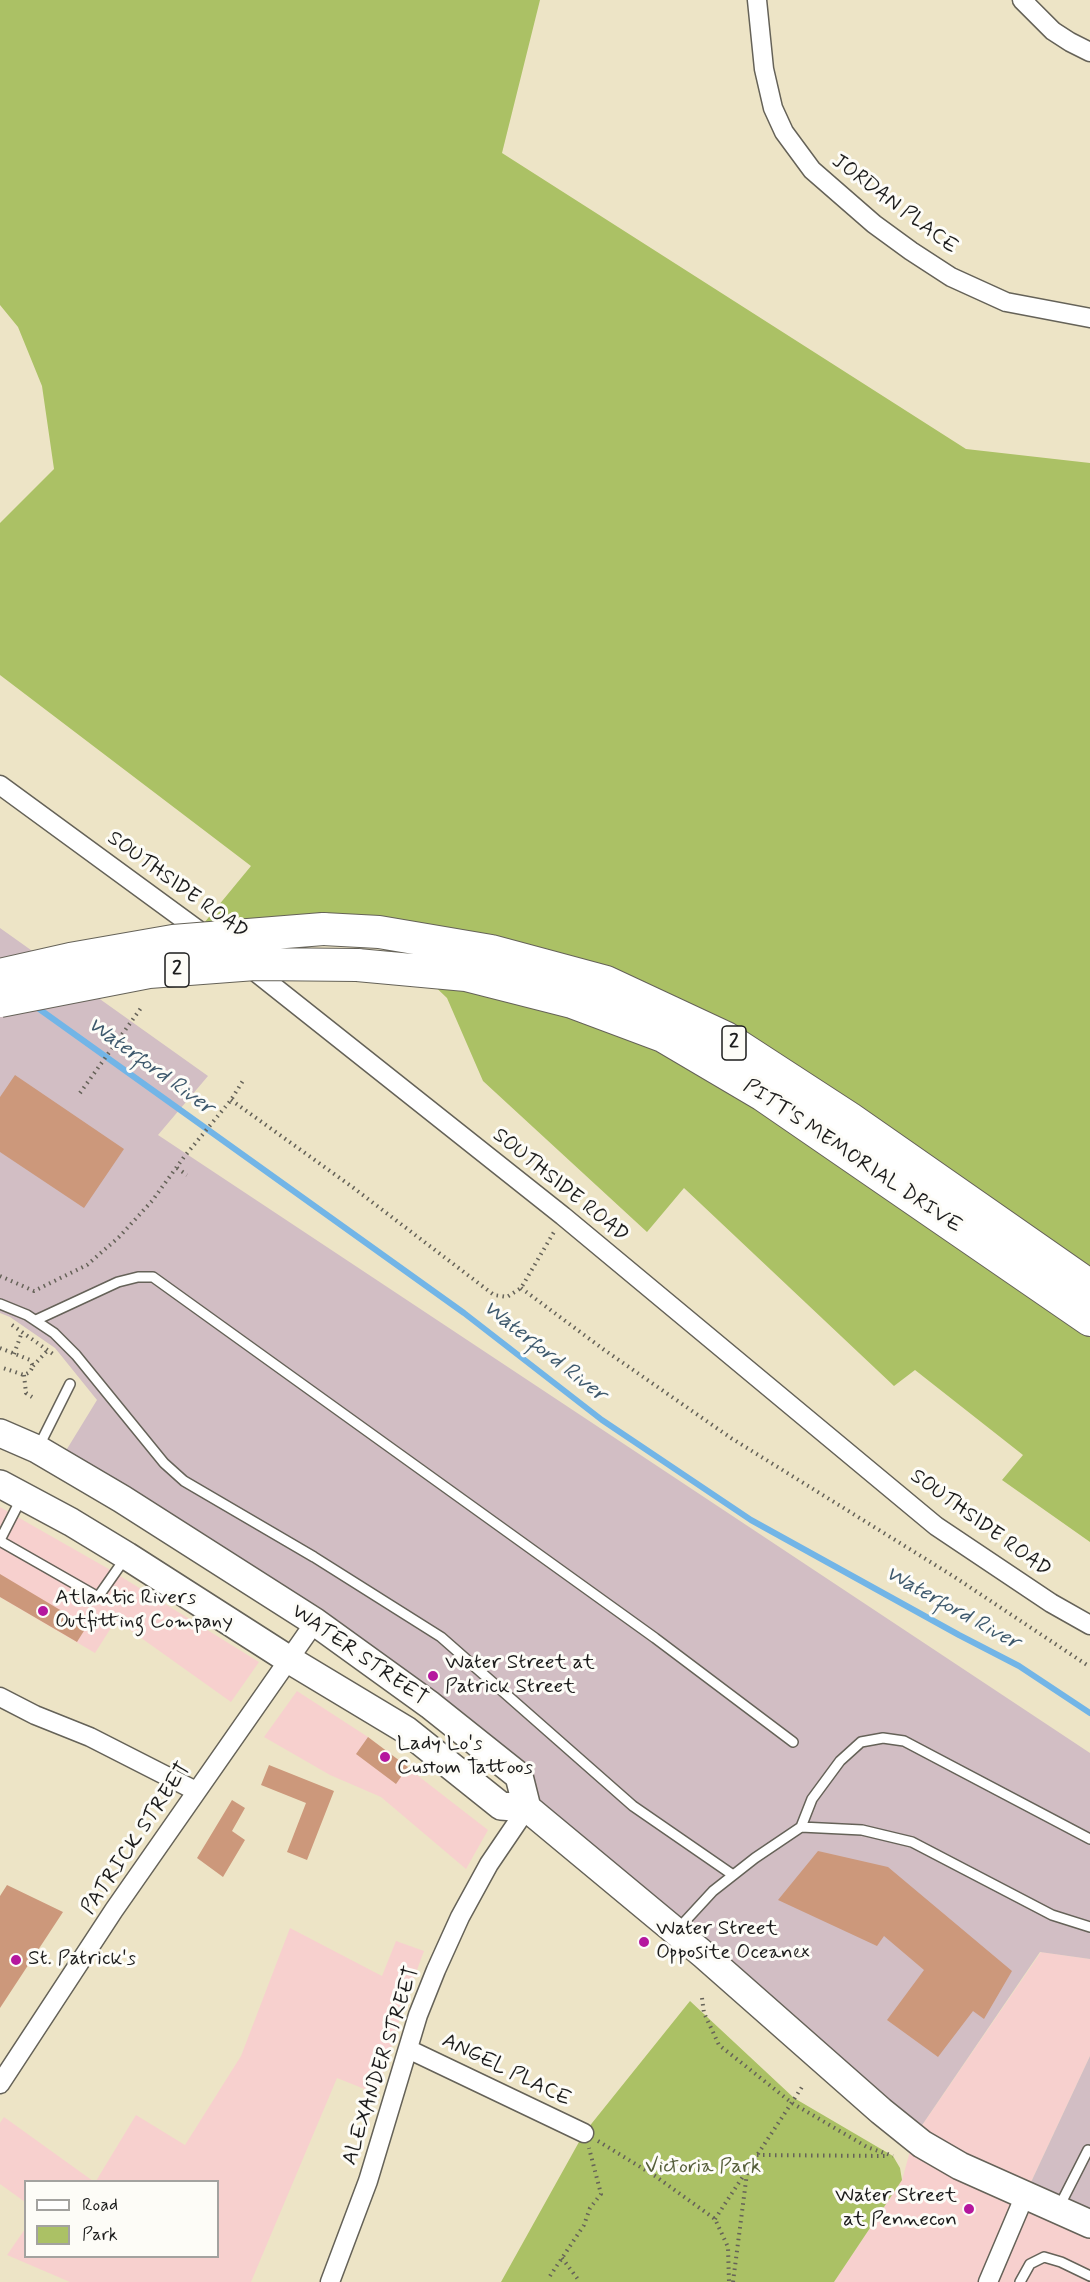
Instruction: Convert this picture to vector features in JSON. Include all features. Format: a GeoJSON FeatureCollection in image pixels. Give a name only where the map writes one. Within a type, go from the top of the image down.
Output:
{"type":"FeatureCollection","features":[{"type":"Feature","properties":{"kind":"highway","name":"PITT'S MEMORIAL DRIVE"},"geometry":{"type":"LineString","coordinates":[[0,975],[70,959],[173,941],[323,929],[379,932],[491,951],[606,982],[726,1038],[849,1118],[1090,1286]]}},
{"type":"Feature","properties":{"kind":"highway","name":"PITT'S MEMORIAL DRIVE"},"geometry":{"type":"LineString","coordinates":[[0,1001],[149,972],[255,964],[357,965],[466,975],[572,1002],[663,1036],[763,1095],[1090,1320]]}},
{"type":"Feature","properties":{"kind":"main road","name":"WATER STREET"},"geometry":{"type":"LineString","coordinates":[[0,1432],[37,1449],[123,1499],[315,1622],[430,1706],[519,1776],[527,1808],[501,1806],[406,1730],[288,1659],[127,1556],[71,1522],[11,1490]]}},
{"type":"Feature","properties":{"kind":"main road"},"geometry":{"type":"LineString","coordinates":[[527,1808],[676,1932],[922,2144],[960,2166],[1090,2224]]}},
{"type":"Feature","properties":{"kind":"street","name":"JORDAN PLACE"},"geometry":{"type":"LineString","coordinates":[[757,0],[764,69],[773,108],[784,132],[812,170],[874,224],[951,277],[1006,302],[1090,318]]}},
{"type":"Feature","properties":{"kind":"street"},"geometry":{"type":"LineString","coordinates":[[1022,0],[1053,31],[1090,52]]}},
{"type":"Feature","properties":{"kind":"street","name":"SOUTHSIDE ROAD"},"geometry":{"type":"LineString","coordinates":[[0,785],[272,983],[563,1216],[936,1526],[1051,1603],[1090,1625]]}},
{"type":"Feature","properties":{"kind":"street","name":"PATRICK STREET"},"geometry":{"type":"LineString","coordinates":[[0,2084],[114,1910],[315,1622]]}},
{"type":"Feature","properties":{"kind":"street"},"geometry":{"type":"LineString","coordinates":[[0,1697],[35,1715],[90,1737],[196,1791]]}},
{"type":"Feature","properties":{"kind":"street","name":"ALEXANDER STREET"},"geometry":{"type":"LineString","coordinates":[[330,2282],[368,2181],[408,2049],[436,1970],[460,1917],[489,1864],[527,1808]]}},
{"type":"Feature","properties":{"kind":"street","name":"ANGEL PLACE"},"geometry":{"type":"LineString","coordinates":[[408,2049],[584,2133]]}},
{"type":"Feature","properties":{"kind":"street"},"geometry":{"type":"LineString","coordinates":[[988,2282],[1025,2195]]}},
{"type":"Feature","properties":{"kind":"lane"},"geometry":{"type":"LineString","coordinates":[[36,1320],[118,1282],[138,1277],[153,1277],[655,1638],[792,1742]]}},
{"type":"Feature","properties":{"kind":"lane"},"geometry":{"type":"LineString","coordinates":[[0,1305],[36,1320],[54,1333],[75,1355],[164,1463],[184,1480],[314,1557],[441,1638],[633,1806],[733,1875]]}},
{"type":"Feature","properties":{"kind":"lane"},"geometry":{"type":"LineString","coordinates":[[37,1449],[70,1384]]}},
{"type":"Feature","properties":{"kind":"lane"},"geometry":{"type":"LineString","coordinates":[[11,1490],[0,1540],[98,1598],[127,1556]]}},
{"type":"Feature","properties":{"kind":"lane"},"geometry":{"type":"LineString","coordinates":[[676,1932],[713,1892],[733,1875],[801,1827],[812,1799],[840,1761],[861,1742],[883,1738],[904,1741],[1090,1839]]}},
{"type":"Feature","properties":{"kind":"lane"},"geometry":{"type":"LineString","coordinates":[[801,1827],[861,1830],[912,1842],[1052,1915],[1090,1927]]}},
{"type":"Feature","properties":{"kind":"lane"},"geometry":{"type":"LineString","coordinates":[[1058,2209],[1088,2150],[1090,2151]]}},
{"type":"Feature","properties":{"kind":"lane"},"geometry":{"type":"LineString","coordinates":[[1020,2282],[1030,2264],[1044,2257],[1061,2262],[1090,2276]]}},
{"type":"Feature","properties":{"kind":"path"},"geometry":{"type":"LineString","coordinates":[[80,1094],[141,1008]]}},
{"type":"Feature","properties":{"kind":"path"},"geometry":{"type":"LineString","coordinates":[[0,1276],[34,1291],[87,1266],[136,1220],[231,1100],[244,1080]]}},
{"type":"Feature","properties":{"kind":"path"},"geometry":{"type":"LineString","coordinates":[[231,1100],[351,1186],[494,1295],[507,1297],[521,1288],[563,1216]]}},
{"type":"Feature","properties":{"kind":"path"},"geometry":{"type":"LineString","coordinates":[[177,1168],[187,1175]]}},
{"type":"Feature","properties":{"kind":"path"},"geometry":{"type":"LineString","coordinates":[[521,1288],[603,1349],[731,1438],[952,1576],[1090,1667]]}},
{"type":"Feature","properties":{"kind":"path"},"geometry":{"type":"LineString","coordinates":[[6,1322],[57,1357],[70,1376],[70,1384]]}},
{"type":"Feature","properties":{"kind":"path"},"geometry":{"type":"LineString","coordinates":[[14,1354],[22,1331]]}},
{"type":"Feature","properties":{"kind":"path"},"geometry":{"type":"LineString","coordinates":[[0,1348],[30,1360],[33,1366]]}},
{"type":"Feature","properties":{"kind":"path"},"geometry":{"type":"LineString","coordinates":[[0,1367],[24,1375],[30,1372],[48,1350]]}},
{"type":"Feature","properties":{"kind":"path"},"geometry":{"type":"LineString","coordinates":[[24,1375],[26,1393],[32,1397]]}},
{"type":"Feature","properties":{"kind":"path"},"geometry":{"type":"LineString","coordinates":[[702,1998],[704,2013],[719,2045],[792,2103],[867,2146],[893,2156],[757,2155]]}},
{"type":"Feature","properties":{"kind":"path"},"geometry":{"type":"LineString","coordinates":[[715,2219],[804,2084]]}},
{"type":"Feature","properties":{"kind":"path"},"geometry":{"type":"LineString","coordinates":[[584,2133],[655,2176],[715,2219],[728,2247],[731,2282]]}},
{"type":"Feature","properties":{"kind":"path"},"geometry":{"type":"LineString","coordinates":[[550,2276],[584,2225],[590,2208],[601,2194],[584,2133]]}},
{"type":"Feature","properties":{"kind":"path"},"geometry":{"type":"LineString","coordinates":[[731,2282],[748,2169]]}},
{"type":"Feature","properties":{"kind":"path"},"geometry":{"type":"LineString","coordinates":[[562,2258],[580,2282]]}},
{"type":"Feature","properties":{"kind":"shaded area"},"geometry":{"type":"Polygon","coordinates":[[[0,928],[208,1076],[158,1135],[1090,1753],[1090,1959],[1040,1952],[914,2137],[527,1808],[519,1776],[59,1462],[97,1400],[55,1348],[10,1317],[0,1313],[0,928]]]}},
{"type":"Feature","properties":{"kind":"shaded area"},"geometry":{"type":"Polygon","coordinates":[[[0,1507],[107,1568],[259,1662],[231,1702],[116,1620],[95,1653],[0,1597],[0,1507]]]}},
{"type":"Feature","properties":{"kind":"shaded area"},"geometry":{"type":"Polygon","coordinates":[[[297,1691],[368,1737],[488,1830],[466,1869],[381,1797],[330,1775],[264,1737],[297,1691]]]}},
{"type":"Feature","properties":{"kind":"shaded area"},"geometry":{"type":"Polygon","coordinates":[[[290,1928],[382,1976],[396,1941],[424,1951],[404,2005],[377,2094],[337,2078],[251,2282],[70,2282],[7,2255],[24,2230],[24,2258],[219,2258],[219,2180],[97,2180],[136,2115],[185,2145],[241,2056],[290,1928]]]}},
{"type":"Feature","properties":{"kind":"shaded area"},"geometry":{"type":"Polygon","coordinates":[[[1041,1952],[1090,1959],[1090,2056],[1025,2195],[1090,2224],[1090,2282],[834,2282],[902,2180],[914,2137],[1041,1952]]]}},
{"type":"Feature","properties":{"kind":"shaded area"},"geometry":{"type":"Polygon","coordinates":[[[1090,2056],[1090,2224],[1025,2195],[1090,2056]]]}},
{"type":"Feature","properties":{"kind":"shaded area"},"geometry":{"type":"Polygon","coordinates":[[[4,2117],[92,2180],[24,2180],[24,2201],[0,2184],[0,2123],[4,2117]]]}},
{"type":"Feature","properties":{"kind":"green space"},"geometry":{"type":"Polygon","coordinates":[[[0,0],[540,0],[502,153],[966,449],[1090,463],[1090,1542],[1002,1480],[1023,1455],[915,1370],[894,1386],[684,1188],[647,1232],[483,1081],[447,998],[359,914],[204,923],[251,866],[0,675],[0,523],[54,469],[42,386],[18,327],[0,305],[0,0]]]}},
{"type":"Feature","properties":{"kind":"green space","name":"Victoria Park"},"geometry":{"type":"Polygon","coordinates":[[[690,2001],[794,2098],[893,2156],[900,2168],[902,2180],[834,2282],[501,2282],[584,2133],[690,2001]]]}},
{"type":"Feature","properties":{"kind":"building"},"geometry":{"type":"Polygon","coordinates":[[[15,1075],[124,1149],[84,1208],[0,1152],[0,1097],[15,1075]]]}},
{"type":"Feature","properties":{"kind":"building","name":"Atlantic Rivers Outfitting Company"},"geometry":{"type":"Polygon","coordinates":[[[0,1574],[87,1626],[77,1642],[0,1597],[0,1574]]]}},
{"type":"Feature","properties":{"kind":"building"},"geometry":{"type":"Polygon","coordinates":[[[368,1737],[408,1767],[396,1784],[356,1754],[368,1737]]]}},
{"type":"Feature","properties":{"kind":"building"},"geometry":{"type":"Polygon","coordinates":[[[269,1765],[334,1791],[307,1860],[287,1852],[306,1803],[261,1785],[269,1765]]]}},
{"type":"Feature","properties":{"kind":"building"},"geometry":{"type":"Polygon","coordinates":[[[232,1800],[245,1808],[232,1831],[245,1840],[223,1877],[197,1858],[232,1800]]]}},
{"type":"Feature","properties":{"kind":"building"},"geometry":{"type":"Polygon","coordinates":[[[818,1851],[888,1867],[1012,1971],[984,2019],[973,2011],[938,2057],[887,2020],[924,1970],[884,1936],[877,1946],[778,1900],[818,1851]]]}},
{"type":"Feature","properties":{"kind":"building","name":"St. Patrick's"},"geometry":{"type":"Polygon","coordinates":[[[7,1885],[63,1912],[0,2008],[0,1896],[7,1885]]]}},
{"type":"Feature","properties":{"kind":"waterway","name":"Waterford River"},"geometry":{"type":"LineString","coordinates":[[35,1006],[464,1313],[602,1420],[751,1520],[1019,1666],[1090,1713]]}},
{"type":"Feature","properties":{"kind":"place","name":"Atlantic Rivers Outfitting Company"},"geometry":{"type":"Point","coordinates":[43,1611]}},
{"type":"Feature","properties":{"kind":"place","name":"Water Street at Patrick Street"},"geometry":{"type":"Point","coordinates":[433,1676]}},
{"type":"Feature","properties":{"kind":"place","name":"Lady Lo's Custom Tattoos"},"geometry":{"type":"Point","coordinates":[385,1757]}},
{"type":"Feature","properties":{"kind":"place","name":"Water Street Opposite Oceanex"},"geometry":{"type":"Point","coordinates":[644,1942]}},
{"type":"Feature","properties":{"kind":"place","name":"St. Patrick's"},"geometry":{"type":"Point","coordinates":[16,1960]}},
{"type":"Feature","properties":{"kind":"place","name":"Water Street at Pennecon"},"geometry":{"type":"Point","coordinates":[969,2209]}}]}
